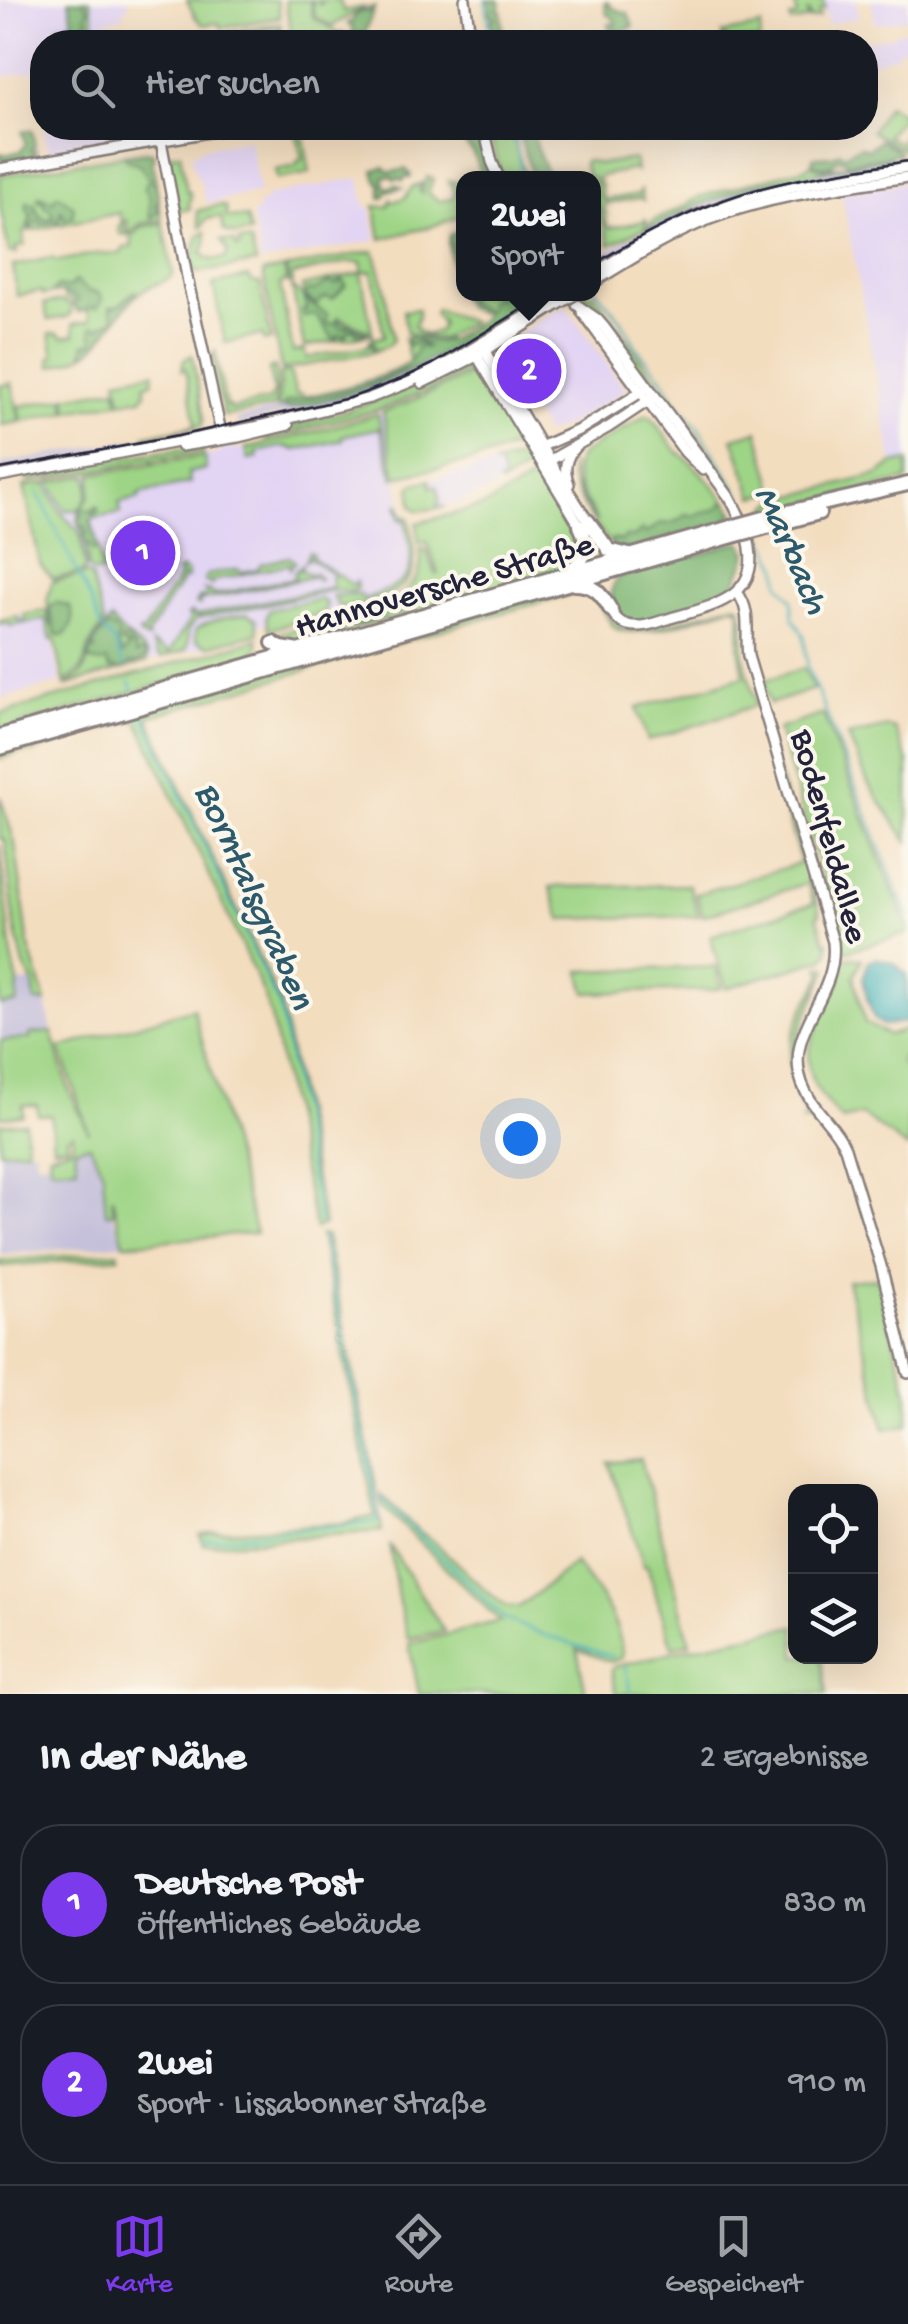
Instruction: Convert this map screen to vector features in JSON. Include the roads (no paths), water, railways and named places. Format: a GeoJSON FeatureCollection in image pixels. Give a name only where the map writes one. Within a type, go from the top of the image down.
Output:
{"type":"FeatureCollection","features":[{"type":"Feature","properties":{"kind":"highway","name":"Hannoversche Straße"},"geometry":{"type":"LineString","coordinates":[[0,748],[560,581],[908,484]]}},
{"type":"Feature","properties":{"kind":"highway","name":"Hannoversche Straße"},"geometry":{"type":"LineString","coordinates":[[781,518],[908,493]]}},
{"type":"Feature","properties":{"kind":"highway"},"geometry":{"type":"LineString","coordinates":[[584,523],[609,550],[633,560],[611,584],[610,610]]}},
{"type":"Feature","properties":{"kind":"highway"},"geometry":{"type":"LineString","coordinates":[[560,581],[585,554],[584,523]]}},
{"type":"Feature","properties":{"kind":"highway"},"geometry":{"type":"LineString","coordinates":[[560,581],[591,586],[600,592],[610,610]]}},
{"type":"Feature","properties":{"kind":"highway","name":"Hannoversche Straße"},"geometry":{"type":"LineString","coordinates":[[0,736],[560,581]]}},
{"type":"Feature","properties":{"kind":"highway"},"geometry":{"type":"LineString","coordinates":[[236,669],[267,645],[306,650]]}},
{"type":"Feature","properties":{"kind":"main road"},"geometry":{"type":"LineString","coordinates":[[465,0],[469,30]]}},
{"type":"Feature","properties":{"kind":"main road"},"geometry":{"type":"LineString","coordinates":[[0,169],[167,140]]}},
{"type":"Feature","properties":{"kind":"main road"},"geometry":{"type":"LineString","coordinates":[[487,140],[496,171]]}},
{"type":"Feature","properties":{"kind":"main road"},"geometry":{"type":"LineString","coordinates":[[162,141],[222,437]]}},
{"type":"Feature","properties":{"kind":"main road"},"geometry":{"type":"LineString","coordinates":[[601,273],[676,226],[734,202],[798,185],[908,168]]}},
{"type":"Feature","properties":{"kind":"main road"},"geometry":{"type":"LineString","coordinates":[[601,273],[712,218],[785,197],[908,177]]}},
{"type":"Feature","properties":{"kind":"main road"},"geometry":{"type":"LineString","coordinates":[[0,476],[222,437],[370,398],[479,350],[561,301]]}},
{"type":"Feature","properties":{"kind":"main road"},"geometry":{"type":"LineString","coordinates":[[570,301],[599,321],[648,395],[718,484],[752,561],[747,578],[723,602],[643,625],[623,624],[610,610]]}},
{"type":"Feature","properties":{"kind":"main road"},"geometry":{"type":"LineString","coordinates":[[479,350],[584,523]]}},
{"type":"Feature","properties":{"kind":"main road"},"geometry":{"type":"LineString","coordinates":[[538,448],[648,395]]}},
{"type":"Feature","properties":{"kind":"main road"},"geometry":{"type":"LineString","coordinates":[[546,462],[648,395]]}},
{"type":"Feature","properties":{"kind":"main road"},"geometry":{"type":"LineString","coordinates":[[577,445],[565,469],[584,523]]}},
{"type":"Feature","properties":{"kind":"main road"},"geometry":{"type":"LineString","coordinates":[[546,462],[576,500]]}},
{"type":"Feature","properties":{"kind":"main road","name":"Bodenfeldallee"},"geometry":{"type":"LineString","coordinates":[[737,592],[746,607],[752,674],[833,942],[831,977],[801,1038],[798,1070],[807,1096],[841,1137],[845,1148],[908,1373]]}},
{"type":"Feature","properties":{"kind":"water"},"geometry":{"type":"Polygon","coordinates":[[[876,958],[894,963],[906,974],[908,1022],[883,1025],[874,1019],[863,978],[869,961],[876,958]]]}},
{"type":"Feature","properties":{"kind":"waterway","name":"Marbach"},"geometry":{"type":"LineString","coordinates":[[485,0],[490,30]]}},
{"type":"Feature","properties":{"kind":"waterway","name":"Marbach"},"geometry":{"type":"LineString","coordinates":[[515,140],[522,171]]}},
{"type":"Feature","properties":{"kind":"waterway","name":"Marbach"},"geometry":{"type":"LineString","coordinates":[[601,296],[699,429],[752,514]]}},
{"type":"Feature","properties":{"kind":"waterway","name":"Borntalsgraben"},"geometry":{"type":"LineString","coordinates":[[37,491],[101,628]]}},
{"type":"Feature","properties":{"kind":"waterway","name":"Marbach"},"geometry":{"type":"LineString","coordinates":[[762,535],[778,566],[780,584],[792,599],[793,618],[804,636],[808,668],[908,917]]}},
{"type":"Feature","properties":{"kind":"waterway","name":"Borntalsgraben"},"geometry":{"type":"LineString","coordinates":[[104,631],[115,644],[124,666]]}},
{"type":"Feature","properties":{"kind":"waterway","name":"Borntalsgraben"},"geometry":{"type":"LineString","coordinates":[[130,682],[133,690]]}},
{"type":"Feature","properties":{"kind":"waterway","name":"Borntalsgraben"},"geometry":{"type":"LineString","coordinates":[[143,714],[280,1008],[320,1224]]}},
{"type":"Feature","properties":{"kind":"waterway","name":"Borntalsgraben"},"geometry":{"type":"LineString","coordinates":[[204,1540],[377,1522],[374,1488],[323,1237]]}},
{"type":"Feature","properties":{"kind":"waterway","name":"Borntalsgraben"},"geometry":{"type":"LineString","coordinates":[[382,1498],[505,1619],[613,1657]]}},
{"type":"Feature","properties":{"kind":"waterway","name":"Borntalsgraben"},"geometry":{"type":"LineString","coordinates":[[625,1667],[631,1694]]}},
{"type":"Feature","properties":{"kind":"tram line"},"geometry":{"type":"LineString","coordinates":[[601,260],[665,225],[741,194],[803,178],[908,161]]}},
{"type":"Feature","properties":{"kind":"tram line"},"geometry":{"type":"LineString","coordinates":[[0,469],[178,436],[350,398],[433,364],[536,301]]}},
{"type":"Feature","properties":{"kind":"place","name":"2wei"},"geometry":{"type":"Point","coordinates":[529,371]}},
{"type":"Feature","properties":{"kind":"place","name":"Deutsche Post"},"geometry":{"type":"Point","coordinates":[143,553]}}]}
